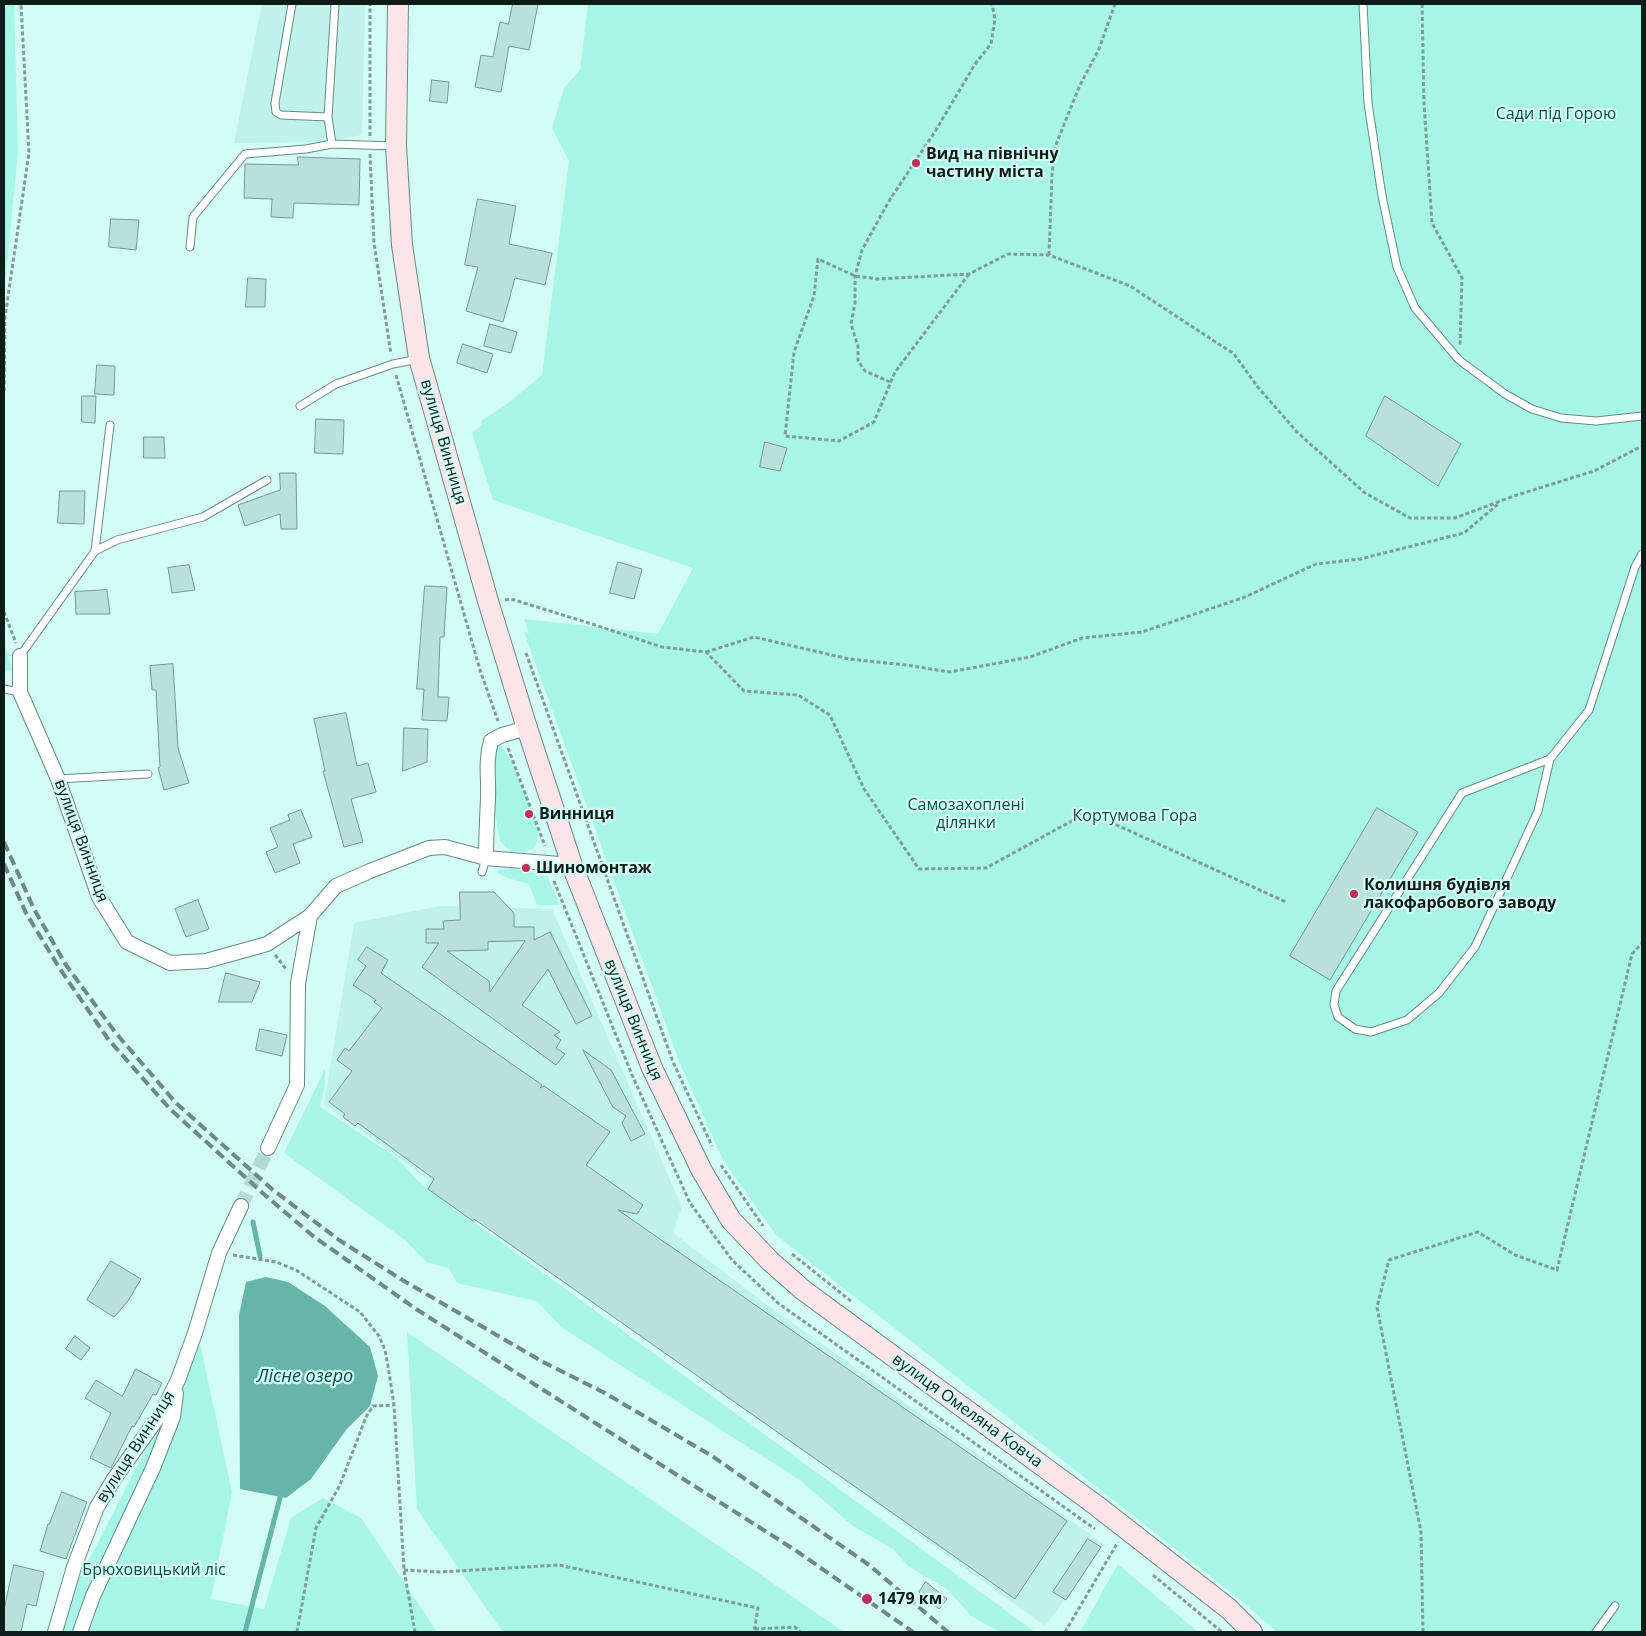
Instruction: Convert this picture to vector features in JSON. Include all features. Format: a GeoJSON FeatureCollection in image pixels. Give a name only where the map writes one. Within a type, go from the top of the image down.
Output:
{"type":"FeatureCollection","features":[{"type":"Feature","properties":{"kind":"main road","name":"вулиця Винниця"},"geometry":{"type":"LineString","coordinates":[[398,4],[396,146],[402,245],[419,358],[488,601],[572,865],[652,1068],[710,1167]]}},
{"type":"Feature","properties":{"kind":"main road","name":"вулиця Омеляна Ковча"},"geometry":{"type":"LineString","coordinates":[[710,1167],[731,1220],[770,1261],[803,1290],[1128,1531],[1229,1610],[1252,1632]]}},
{"type":"Feature","properties":{"kind":"street","name":"вулиця Винниця"},"geometry":{"type":"LineString","coordinates":[[20,656],[20,692],[58,779],[99,897],[127,942],[170,963],[206,961],[267,944],[310,916],[336,886],[429,848],[445,847],[486,858],[572,865]]}},
{"type":"Feature","properties":{"kind":"street"},"geometry":{"type":"LineString","coordinates":[[486,858],[488,799],[486,758],[491,741],[502,735],[527,728]]}},
{"type":"Feature","properties":{"kind":"street"},"geometry":{"type":"LineString","coordinates":[[268,1148],[297,1085],[298,983],[310,916]]}},
{"type":"Feature","properties":{"kind":"street","name":"вулиця Винниця"},"geometry":{"type":"LineString","coordinates":[[55,1632],[71,1576],[97,1507],[114,1479],[162,1412],[178,1380],[195,1333],[219,1253],[241,1206]]}},
{"type":"Feature","properties":{"kind":"street"},"geometry":{"type":"LineString","coordinates":[[80,1632],[93,1596],[153,1468],[173,1417],[178,1380]]}},
{"type":"Feature","properties":{"kind":"lane"},"geometry":{"type":"LineString","coordinates":[[292,4],[275,103],[276,112],[281,115],[328,117]]}},
{"type":"Feature","properties":{"kind":"lane"},"geometry":{"type":"LineString","coordinates":[[332,144],[328,117],[335,4]]}},
{"type":"Feature","properties":{"kind":"lane"},"geometry":{"type":"LineString","coordinates":[[1363,4],[1368,103],[1382,196],[1397,267],[1415,308],[1459,360],[1505,394],[1532,409],[1561,418],[1596,421],[1642,416]]}},
{"type":"Feature","properties":{"kind":"lane"},"geometry":{"type":"LineString","coordinates":[[190,247],[193,217],[245,154],[306,149],[332,144],[396,146]]}},
{"type":"Feature","properties":{"kind":"lane"},"geometry":{"type":"LineString","coordinates":[[300,406],[336,384],[392,364],[419,358]]}},
{"type":"Feature","properties":{"kind":"lane"},"geometry":{"type":"LineString","coordinates":[[95,551],[110,425]]}},
{"type":"Feature","properties":{"kind":"lane"},"geometry":{"type":"LineString","coordinates":[[20,656],[95,551],[117,540],[203,517],[266,480]]}},
{"type":"Feature","properties":{"kind":"lane"},"geometry":{"type":"LineString","coordinates":[[1550,759],[1462,793],[1336,991],[1334,1005],[1338,1017],[1355,1030],[1371,1032],[1407,1020],[1439,993],[1475,947],[1538,811],[1550,759],[1589,710],[1635,567],[1642,554]]}},
{"type":"Feature","properties":{"kind":"lane"},"geometry":{"type":"LineString","coordinates":[[4,689],[20,692]]}},
{"type":"Feature","properties":{"kind":"lane"},"geometry":{"type":"LineString","coordinates":[[58,779],[148,774]]}},
{"type":"Feature","properties":{"kind":"lane"},"geometry":{"type":"LineString","coordinates":[[482,872],[486,858]]}},
{"type":"Feature","properties":{"kind":"lane"},"geometry":{"type":"LineString","coordinates":[[1596,1632],[1615,1606]]}},
{"type":"Feature","properties":{"kind":"path"},"geometry":{"type":"LineString","coordinates":[[4,391],[5,317],[29,153],[21,4]]}},
{"type":"Feature","properties":{"kind":"path"},"geometry":{"type":"LineString","coordinates":[[890,382],[865,371],[858,361],[858,346],[851,324],[855,303],[855,276],[862,250],[889,201],[936,130],[975,64],[991,44],[995,18],[992,4]]}},
{"type":"Feature","properties":{"kind":"path"},"geometry":{"type":"LineString","coordinates":[[1049,255],[1055,147],[1080,85],[1099,49],[1115,4]]}},
{"type":"Feature","properties":{"kind":"path"},"geometry":{"type":"LineString","coordinates":[[1422,4],[1424,103],[1432,223],[1462,278],[1459,360]]}},
{"type":"Feature","properties":{"kind":"path"},"geometry":{"type":"LineString","coordinates":[[969,274],[894,372],[874,422],[839,441],[785,436],[794,352],[814,296],[818,259],[855,276],[878,279],[969,274],[1008,254],[1049,255],[1130,286],[1234,354],[1257,386],[1297,432],[1365,493],[1410,518],[1456,518],[1501,501],[1594,471],[1642,446]]}},
{"type":"Feature","properties":{"kind":"path"},"geometry":{"type":"LineString","coordinates":[[488,601],[511,599],[662,647],[706,652],[754,637],[849,659],[950,672],[1030,658],[1082,638],[1142,632],[1245,597],[1316,564],[1360,559],[1464,533],[1501,501]]}},
{"type":"Feature","properties":{"kind":"path"},"geometry":{"type":"LineString","coordinates":[[4,612],[20,656]]}},
{"type":"Feature","properties":{"kind":"path"},"geometry":{"type":"LineString","coordinates":[[706,652],[744,691],[798,695],[830,715],[864,789],[919,869],[986,868],[1088,812],[1286,902]]}},
{"type":"Feature","properties":{"kind":"path"},"geometry":{"type":"LineString","coordinates":[[526,653],[673,1062],[715,1153]]}},
{"type":"Feature","properties":{"kind":"path"},"geometry":{"type":"LineString","coordinates":[[480,670],[502,735],[545,846]]}},
{"type":"Feature","properties":{"kind":"path"},"geometry":{"type":"LineString","coordinates":[[1423,1632],[1421,1532],[1377,1308],[1389,1260],[1478,1232],[1515,1255],[1557,1270],[1632,954],[1642,943]]}},
{"type":"Feature","properties":{"kind":"path"},"geometry":{"type":"LineString","coordinates":[[267,944],[298,983]]}},
{"type":"Feature","properties":{"kind":"path"},"geometry":{"type":"LineString","coordinates":[[710,1167],[766,1230]]}},
{"type":"Feature","properties":{"kind":"path"},"geometry":{"type":"LineString","coordinates":[[786,1250],[856,1305]]}},
{"type":"Feature","properties":{"kind":"path"},"geometry":{"type":"LineString","coordinates":[[219,1253],[283,1264],[316,1282],[360,1312],[378,1336],[385,1350],[394,1405],[404,1570],[415,1632]]}},
{"type":"Feature","properties":{"kind":"path"},"geometry":{"type":"LineString","coordinates":[[297,1632],[316,1528],[340,1485],[366,1417],[373,1406],[394,1405]]}},
{"type":"Feature","properties":{"kind":"path"},"geometry":{"type":"LineString","coordinates":[[1066,1632],[1117,1544],[1128,1531]]}},
{"type":"Feature","properties":{"kind":"path"},"geometry":{"type":"LineString","coordinates":[[404,1570],[440,1572],[558,1564],[758,1608],[755,1631],[795,1627],[800,1632]]}},
{"type":"Feature","properties":{"kind":"shaded area"},"geometry":{"type":"Polygon","coordinates":[[[262,4],[365,4],[362,135],[322,142],[234,143],[262,4]]]}},
{"type":"Feature","properties":{"kind":"shaded area"},"geometry":{"type":"Polygon","coordinates":[[[440,906],[552,909],[682,1207],[673,1233],[763,1302],[1105,1545],[1045,1626],[480,1217],[472,1226],[423,1189],[429,1180],[324,1104],[354,923],[440,906]]]}},
{"type":"Feature","properties":{"kind":"green space"},"geometry":{"type":"Polygon","coordinates":[[[4,4],[14,4],[18,152],[4,292],[4,4]]]}},
{"type":"Feature","properties":{"kind":"green space","name":"Кортумова Гора"},"geometry":{"type":"Polygon","coordinates":[[[588,4],[1642,4],[1642,1632],[1277,1632],[1238,1598],[776,1235],[723,1160],[679,1061],[524,632],[529,633],[524,619],[658,634],[693,568],[493,500],[472,433],[482,425],[481,421],[507,404],[542,375],[569,161],[552,128],[564,88],[580,70],[588,4]]]}},
{"type":"Feature","properties":{"kind":"green space"},"geometry":{"type":"Polygon","coordinates":[[[4,643],[13,671],[4,670],[4,643]]]}},
{"type":"Feature","properties":{"kind":"green space"},"geometry":{"type":"Polygon","coordinates":[[[500,745],[517,773],[538,831],[537,842],[533,849],[524,852],[511,852],[500,841],[493,804],[492,751],[500,745]]]}},
{"type":"Feature","properties":{"kind":"green space"},"geometry":{"type":"Polygon","coordinates":[[[514,868],[547,876],[560,905],[537,905],[529,884],[507,878],[497,872],[500,869],[514,868]]]}},
{"type":"Feature","properties":{"kind":"green space"},"geometry":{"type":"Polygon","coordinates":[[[325,1069],[325,1083],[320,1107],[396,1157],[417,1180],[453,1209],[482,1228],[1035,1632],[1000,1632],[971,1616],[947,1589],[908,1566],[893,1549],[853,1526],[801,1481],[561,1327],[537,1301],[457,1283],[449,1268],[426,1262],[405,1240],[284,1153],[325,1069]]]}},
{"type":"Feature","properties":{"kind":"green space"},"geometry":{"type":"Polygon","coordinates":[[[407,1332],[844,1632],[503,1632],[417,1509],[407,1332]]]}},
{"type":"Feature","properties":{"kind":"green space","name":"Брюховицький ліс"},"geometry":{"type":"Polygon","coordinates":[[[200,1344],[232,1492],[211,1599],[264,1609],[291,1518],[323,1498],[361,1518],[437,1632],[52,1632],[200,1344]]]}},
{"type":"Feature","properties":{"kind":"green space"},"geometry":{"type":"Polygon","coordinates":[[[1118,1564],[1198,1632],[1080,1632],[1118,1564]]]}},
{"type":"Feature","properties":{"kind":"water","name":"Лісне озеро"},"geometry":{"type":"Polygon","coordinates":[[[266,1277],[288,1282],[325,1306],[370,1347],[378,1376],[370,1406],[346,1430],[311,1479],[286,1498],[240,1489],[239,1315],[246,1282],[266,1277]]]}},
{"type":"Feature","properties":{"kind":"building"},"geometry":{"type":"Polygon","coordinates":[[[513,4],[538,4],[529,50],[509,46],[501,92],[475,87],[481,55],[493,57],[500,22],[508,24],[513,4]]]}},
{"type":"Feature","properties":{"kind":"building"},"geometry":{"type":"Polygon","coordinates":[[[432,80],[449,82],[447,103],[430,101],[432,80]]]}},
{"type":"Feature","properties":{"kind":"building"},"geometry":{"type":"Polygon","coordinates":[[[298,157],[360,159],[359,205],[294,203],[293,218],[271,217],[272,199],[244,198],[245,164],[298,165],[298,157]]]}},
{"type":"Feature","properties":{"kind":"building"},"geometry":{"type":"Polygon","coordinates":[[[478,199],[516,206],[509,244],[552,253],[545,285],[515,278],[503,322],[466,311],[478,267],[465,265],[478,199]]]}},
{"type":"Feature","properties":{"kind":"building"},"geometry":{"type":"Polygon","coordinates":[[[111,219],[139,220],[136,250],[109,247],[111,219]]]}},
{"type":"Feature","properties":{"kind":"building"},"geometry":{"type":"Polygon","coordinates":[[[248,278],[266,279],[265,307],[246,307],[248,278]]]}},
{"type":"Feature","properties":{"kind":"building"},"geometry":{"type":"Polygon","coordinates":[[[490,324],[517,332],[511,353],[484,346],[490,324]]]}},
{"type":"Feature","properties":{"kind":"building"},"geometry":{"type":"Polygon","coordinates":[[[463,344],[493,354],[487,373],[457,363],[463,344]]]}},
{"type":"Feature","properties":{"kind":"building"},"geometry":{"type":"Polygon","coordinates":[[[97,365],[115,366],[114,395],[95,394],[97,365]]]}},
{"type":"Feature","properties":{"kind":"building"},"geometry":{"type":"Polygon","coordinates":[[[82,396],[96,396],[95,423],[82,422],[82,396]]]}},
{"type":"Feature","properties":{"kind":"building"},"geometry":{"type":"Polygon","coordinates":[[[1385,396],[1461,444],[1438,486],[1366,436],[1385,396]]]}},
{"type":"Feature","properties":{"kind":"building"},"geometry":{"type":"Polygon","coordinates":[[[316,419],[344,420],[343,454],[315,453],[316,419]]]}},
{"type":"Feature","properties":{"kind":"building"},"geometry":{"type":"Polygon","coordinates":[[[144,437],[164,437],[165,458],[144,458],[144,437]]]}},
{"type":"Feature","properties":{"kind":"building"},"geometry":{"type":"Polygon","coordinates":[[[765,442],[787,448],[780,471],[760,467],[765,442]]]}},
{"type":"Feature","properties":{"kind":"building"},"geometry":{"type":"Polygon","coordinates":[[[280,473],[296,473],[297,529],[281,529],[280,514],[245,526],[238,505],[280,490],[280,473]]]}},
{"type":"Feature","properties":{"kind":"building"},"geometry":{"type":"Polygon","coordinates":[[[60,491],[85,491],[84,524],[58,523],[60,491]]]}},
{"type":"Feature","properties":{"kind":"building"},"geometry":{"type":"Polygon","coordinates":[[[618,562],[642,569],[634,599],[610,593],[618,562]]]}},
{"type":"Feature","properties":{"kind":"building"},"geometry":{"type":"Polygon","coordinates":[[[189,565],[195,590],[172,593],[168,568],[189,565]]]}},
{"type":"Feature","properties":{"kind":"building"},"geometry":{"type":"Polygon","coordinates":[[[425,586],[447,587],[444,637],[440,637],[438,697],[449,697],[447,721],[422,720],[424,689],[417,689],[425,586]]]}},
{"type":"Feature","properties":{"kind":"building"},"geometry":{"type":"Polygon","coordinates":[[[107,590],[110,614],[76,614],[75,592],[107,590]]]}},
{"type":"Feature","properties":{"kind":"building"},"geometry":{"type":"Polygon","coordinates":[[[173,664],[178,748],[189,783],[164,790],[158,768],[160,767],[156,690],[152,690],[150,666],[173,664]]]}},
{"type":"Feature","properties":{"kind":"building"},"geometry":{"type":"Polygon","coordinates":[[[346,713],[357,766],[368,763],[376,792],[351,799],[363,842],[344,847],[323,771],[325,771],[314,719],[346,713]]]}},
{"type":"Feature","properties":{"kind":"building"},"geometry":{"type":"Polygon","coordinates":[[[404,728],[428,729],[427,762],[403,771],[404,728]]]}},
{"type":"Feature","properties":{"kind":"building","name":"Колишня будівля лакофарбового заводу"},"geometry":{"type":"Polygon","coordinates":[[[1377,808],[1418,832],[1330,980],[1290,956],[1377,808]]]}},
{"type":"Feature","properties":{"kind":"building"},"geometry":{"type":"Polygon","coordinates":[[[301,810],[312,837],[293,844],[300,863],[275,873],[266,852],[278,847],[270,828],[290,820],[288,815],[301,810]]]}},
{"type":"Feature","properties":{"kind":"building"},"geometry":{"type":"Polygon","coordinates":[[[460,892],[494,892],[514,913],[514,927],[534,927],[534,940],[550,932],[592,1016],[576,1024],[548,969],[522,1005],[560,1032],[554,1035],[561,1040],[556,1048],[565,1054],[556,1065],[422,967],[439,943],[426,943],[426,929],[444,929],[443,921],[460,920],[460,892]],[[525,941],[488,942],[488,950],[447,951],[489,981],[490,992],[525,941]]]}},
{"type":"Feature","properties":{"kind":"building"},"geometry":{"type":"Polygon","coordinates":[[[198,900],[209,929],[186,937],[175,909],[198,900]]]}},
{"type":"Feature","properties":{"kind":"building"},"geometry":{"type":"Polygon","coordinates":[[[367,947],[388,960],[381,973],[542,1085],[540,1088],[544,1086],[610,1132],[586,1165],[643,1205],[637,1214],[618,1210],[1067,1521],[1015,1599],[474,1219],[473,1221],[428,1189],[434,1179],[358,1123],[355,1126],[343,1117],[345,1114],[329,1102],[352,1071],[337,1060],[345,1048],[349,1051],[382,1008],[374,1002],[376,1000],[353,985],[366,966],[358,960],[367,947]]]}},
{"type":"Feature","properties":{"kind":"building"},"geometry":{"type":"Polygon","coordinates":[[[226,973],[260,982],[252,1002],[219,1002],[226,973]]]}},
{"type":"Feature","properties":{"kind":"building"},"geometry":{"type":"Polygon","coordinates":[[[260,1029],[287,1035],[282,1056],[256,1050],[260,1029]]]}},
{"type":"Feature","properties":{"kind":"building"},"geometry":{"type":"Polygon","coordinates":[[[583,1050],[611,1070],[645,1134],[631,1141],[622,1123],[626,1116],[613,1107],[583,1050]]]}},
{"type":"Feature","properties":{"kind":"building"},"geometry":{"type":"Polygon","coordinates":[[[111,1261],[141,1279],[128,1301],[114,1317],[87,1300],[111,1261]]]}},
{"type":"Feature","properties":{"kind":"building"},"geometry":{"type":"Polygon","coordinates":[[[75,1336],[90,1348],[81,1360],[66,1349],[75,1336]]]}},
{"type":"Feature","properties":{"kind":"building"},"geometry":{"type":"Polygon","coordinates":[[[136,1369],[162,1383],[156,1395],[153,1394],[134,1427],[132,1426],[111,1468],[90,1458],[111,1413],[85,1398],[96,1380],[122,1396],[136,1369]]]}},
{"type":"Feature","properties":{"kind":"building"},"geometry":{"type":"Polygon","coordinates":[[[62,1492],[87,1502],[66,1559],[40,1551],[48,1524],[62,1492]]]}},
{"type":"Feature","properties":{"kind":"building"},"geometry":{"type":"Polygon","coordinates":[[[1088,1539],[1101,1547],[1066,1600],[1053,1592],[1088,1539]]]}},
{"type":"Feature","properties":{"kind":"building"},"geometry":{"type":"Polygon","coordinates":[[[14,1565],[44,1572],[36,1606],[27,1604],[21,1632],[4,1632],[4,1610],[14,1565]]]}},
{"type":"Feature","properties":{"kind":"building"},"geometry":{"type":"Polygon","coordinates":[[[926,1582],[947,1599],[939,1609],[919,1592],[926,1582]]]}},
{"type":"Feature","properties":{"kind":"waterway"},"geometry":{"type":"LineString","coordinates":[[253,1222],[260,1256]]}},
{"type":"Feature","properties":{"kind":"waterway"},"geometry":{"type":"LineString","coordinates":[[245,1632],[282,1490]]}},
{"type":"Feature","properties":{"kind":"tunnel"},"geometry":{"type":"LineString","coordinates":[[241,1206],[268,1148]]}},
{"type":"Feature","properties":{"kind":"railway"},"geometry":{"type":"LineString","coordinates":[[4,842],[34,909],[66,965],[115,1032],[176,1103],[273,1190],[339,1240],[404,1281],[543,1362],[603,1392],[712,1456],[869,1565],[948,1632]]}},
{"type":"Feature","properties":{"kind":"railway"},"geometry":{"type":"LineString","coordinates":[[4,864],[26,913],[60,969],[108,1039],[170,1109],[313,1236],[416,1309],[795,1550],[913,1632]]}},
{"type":"Feature","properties":{"kind":"place","name":"Вид на північну частину міста"},"geometry":{"type":"Point","coordinates":[916,163]}},
{"type":"Feature","properties":{"kind":"place","name":"Винниця"},"geometry":{"type":"Point","coordinates":[529,814]}},
{"type":"Feature","properties":{"kind":"place","name":"Шиномонтаж"},"geometry":{"type":"Point","coordinates":[526,868]}},
{"type":"Feature","properties":{"kind":"place","name":"Колишня будівля лакофарбового заводу"},"geometry":{"type":"Point","coordinates":[1354,894]}},
{"type":"Feature","properties":{"kind":"place","name":"1479 км"},"geometry":{"type":"Point","coordinates":[867,1599]}},
{"type":"Feature","properties":{"kind":"park label","name":"Сади під Горою"},"geometry":{"type":"Point","coordinates":[1556,114]}},
{"type":"Feature","properties":{"kind":"park label","name":"Самозахоплені ділянки"},"geometry":{"type":"Point","coordinates":[966,814]}}]}
